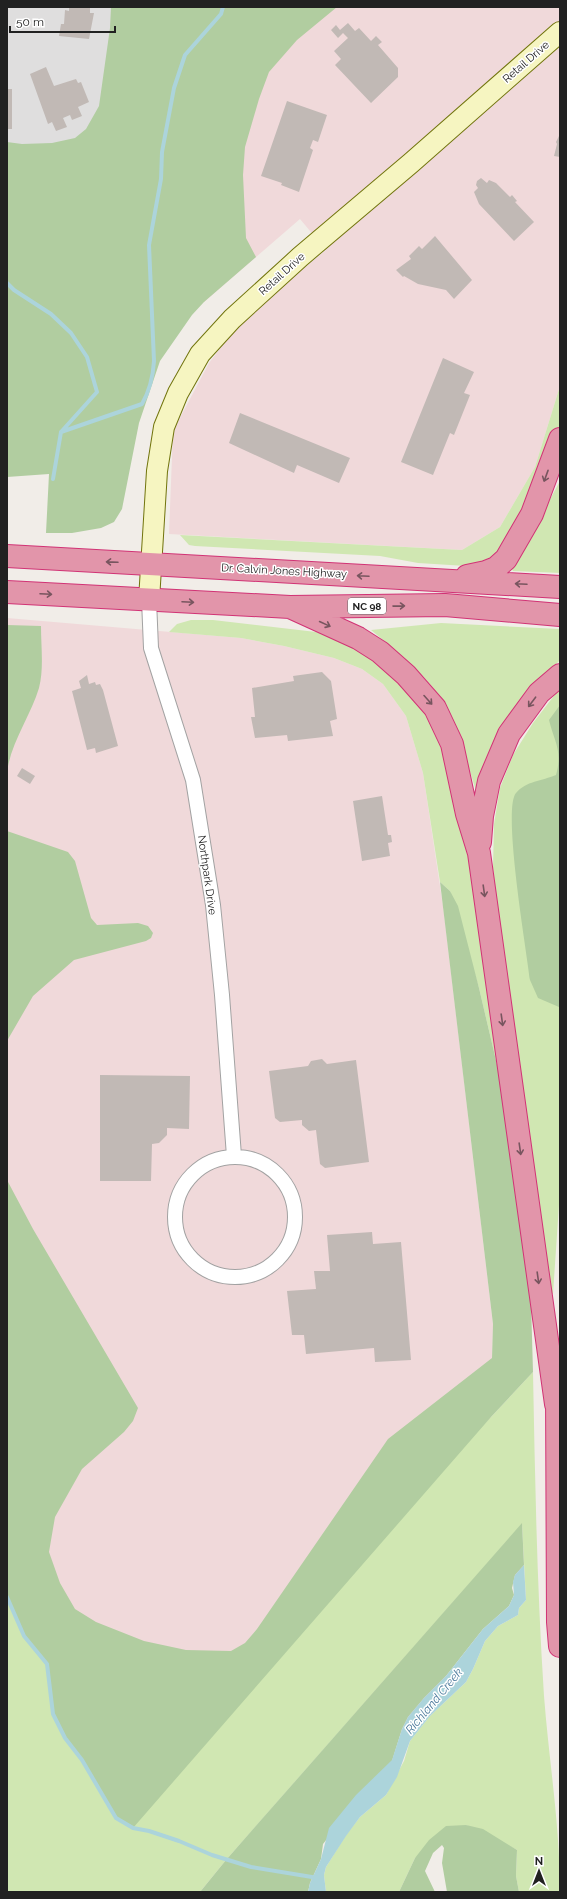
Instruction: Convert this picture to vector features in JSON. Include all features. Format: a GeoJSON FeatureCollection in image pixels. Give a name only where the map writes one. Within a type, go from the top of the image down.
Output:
{"type":"FeatureCollection","features":[{"type":"Feature","properties":{"kind":"highway"},"geometry":{"type":"LineString","coordinates":[[430,579],[466,577],[486,572],[496,568],[506,559],[532,514],[560,439]]}},
{"type":"Feature","properties":{"kind":"highway","name":"Dr. Calvin Jones Highway"},"geometry":{"type":"LineString","coordinates":[[7,556],[560,587]]}},
{"type":"Feature","properties":{"kind":"highway","name":"NC 98"},"geometry":{"type":"LineString","coordinates":[[7,592],[290,607],[445,605],[560,615]]}},
{"type":"Feature","properties":{"kind":"highway"},"geometry":{"type":"LineString","coordinates":[[290,607],[358,638],[380,652],[406,675],[435,708],[452,744],[467,814],[479,853],[556,1404]]}},
{"type":"Feature","properties":{"kind":"highway"},"geometry":{"type":"LineString","coordinates":[[479,853],[482,816],[489,781],[509,734],[539,693],[560,675]]}},
{"type":"Feature","properties":{"kind":"highway"},"geometry":{"type":"LineString","coordinates":[[560,1341],[556,1404],[560,1646]]}},
{"type":"Feature","properties":{"kind":"street","name":"Retail Drive"},"geometry":{"type":"LineString","coordinates":[[149,600],[157,471],[164,427],[178,393],[200,354],[232,319],[289,267],[560,32]]}},
{"type":"Feature","properties":{"kind":"street","name":"Northpark Drive"},"geometry":{"type":"LineString","coordinates":[[149,600],[151,648],[193,780],[213,905],[223,1010],[234,1156]]}},
{"type":"Feature","properties":{"kind":"street"},"geometry":{"type":"LineString","coordinates":[[234,1156],[257,1160],[269,1167],[279,1176],[290,1193],[296,1212],[295,1226],[285,1251],[276,1261],[265,1269],[253,1274],[239,1277],[213,1273],[190,1258],[179,1241],[174,1221],[178,1195],[185,1182],[193,1172],[204,1164],[217,1159],[234,1156]]}},
{"type":"Feature","properties":{"kind":"shaded area"},"geometry":{"type":"Polygon","coordinates":[[[7,7],[136,7],[7,477],[7,7]]]}},
{"type":"Feature","properties":{"kind":"shaded area"},"geometry":{"type":"Polygon","coordinates":[[[136,7],[560,7],[560,386],[535,467],[500,527],[462,550],[169,534],[173,431],[209,363],[235,329],[282,286],[326,250],[300,219],[204,302],[136,7]]]}},
{"type":"Feature","properties":{"kind":"shaded area"},"geometry":{"type":"Polygon","coordinates":[[[7,618],[241,638],[284,646],[334,658],[362,669],[383,684],[406,716],[423,773],[443,906],[493,1324],[491,1417],[524,1565],[404,1735],[7,1597],[7,618]]]}},
{"type":"Feature","properties":{"kind":"green space"},"geometry":{"type":"Polygon","coordinates":[[[111,7],[337,7],[297,40],[269,72],[259,99],[245,147],[243,175],[246,238],[256,257],[204,302],[192,315],[160,361],[139,423],[122,509],[114,522],[101,528],[72,533],[46,533],[49,474],[7,477],[7,142],[22,144],[52,143],[75,138],[86,129],[99,106],[110,28],[111,7]]]}},
{"type":"Feature","properties":{"kind":"green space"},"geometry":{"type":"Polygon","coordinates":[[[560,386],[560,429],[543,472],[501,552],[481,563],[466,566],[418,563],[380,556],[195,546],[189,545],[180,535],[462,550],[500,527],[535,467],[560,386]]]}},
{"type":"Feature","properties":{"kind":"green space"},"geometry":{"type":"Polygon","coordinates":[[[560,481],[560,573],[513,571],[512,569],[560,481]]]}},
{"type":"Feature","properties":{"kind":"green space"},"geometry":{"type":"Polygon","coordinates":[[[191,620],[213,620],[316,632],[342,640],[368,652],[412,688],[448,751],[464,825],[502,1086],[479,988],[450,891],[440,882],[423,773],[406,716],[383,684],[362,669],[334,658],[284,646],[241,638],[169,632],[177,624],[191,620]]]}},
{"type":"Feature","properties":{"kind":"green space"},"geometry":{"type":"Polygon","coordinates":[[[441,623],[560,629],[560,660],[531,690],[477,794],[458,735],[443,702],[420,673],[371,630],[441,623]]]}},
{"type":"Feature","properties":{"kind":"green space"},"geometry":{"type":"Polygon","coordinates":[[[7,625],[41,626],[42,657],[41,681],[39,688],[17,739],[9,761],[7,772],[7,625]]]}},
{"type":"Feature","properties":{"kind":"green space"},"geometry":{"type":"Polygon","coordinates":[[[560,688],[560,1190],[553,1294],[546,1294],[501,941],[493,868],[494,824],[500,788],[513,755],[533,723],[560,688]]]}},
{"type":"Feature","properties":{"kind":"green space"},"geometry":{"type":"Polygon","coordinates":[[[560,705],[559,1007],[538,998],[530,980],[513,852],[512,804],[516,793],[524,786],[556,775],[559,759],[557,746],[549,720],[560,705]]]}},
{"type":"Feature","properties":{"kind":"green space"},"geometry":{"type":"Polygon","coordinates":[[[7,831],[68,852],[75,861],[91,918],[97,925],[138,923],[148,926],[153,933],[151,938],[146,941],[74,960],[33,996],[7,1041],[7,831]]]}},
{"type":"Feature","properties":{"kind":"green space"},"geometry":{"type":"Polygon","coordinates":[[[440,882],[450,891],[458,906],[502,1086],[531,1302],[533,1372],[491,1417],[133,1828],[116,1818],[82,1760],[65,1738],[53,1714],[46,1664],[24,1636],[7,1597],[7,1180],[33,1229],[138,1408],[133,1421],[124,1432],[82,1469],[55,1517],[49,1552],[60,1583],[75,1609],[96,1622],[144,1641],[186,1650],[231,1651],[245,1643],[257,1629],[388,1439],[492,1358],[493,1324],[440,882]]]}},
{"type":"Feature","properties":{"kind":"green space"},"geometry":{"type":"Polygon","coordinates":[[[533,1372],[537,1534],[544,1696],[560,1867],[560,1892],[519,1892],[516,1876],[517,1850],[466,1825],[415,1858],[399,1892],[326,1892],[324,1875],[326,1867],[346,1835],[360,1817],[386,1795],[404,1761],[410,1741],[430,1716],[466,1682],[485,1641],[498,1626],[518,1615],[519,1608],[526,1600],[522,1524],[226,1860],[200,1892],[7,1892],[7,1597],[24,1636],[47,1664],[53,1714],[65,1738],[82,1760],[107,1804],[491,1417],[533,1372]]]}},
{"type":"Feature","properties":{"kind":"green space"},"geometry":{"type":"Polygon","coordinates":[[[522,1523],[524,1565],[515,1575],[512,1588],[514,1595],[509,1606],[483,1629],[446,1676],[408,1717],[402,1729],[392,1761],[375,1778],[323,1844],[321,1859],[310,1883],[308,1892],[200,1892],[226,1860],[522,1523]]]}},
{"type":"Feature","properties":{"kind":"green space"},"geometry":{"type":"Polygon","coordinates":[[[466,1825],[483,1829],[517,1850],[516,1876],[519,1892],[447,1892],[442,1863],[444,1848],[442,1845],[433,1853],[425,1871],[435,1892],[399,1892],[415,1858],[429,1840],[446,1826],[466,1825]]]}},
{"type":"Feature","properties":{"kind":"water","name":"Richland Creek"},"geometry":{"type":"Polygon","coordinates":[[[524,1565],[526,1600],[519,1608],[518,1615],[498,1626],[485,1641],[466,1682],[430,1716],[410,1741],[397,1777],[386,1795],[360,1817],[326,1867],[324,1875],[326,1892],[308,1892],[310,1883],[321,1859],[329,1828],[356,1795],[392,1760],[402,1729],[408,1717],[446,1676],[483,1629],[509,1606],[514,1595],[513,1582],[515,1575],[524,1565]]]}},
{"type":"Feature","properties":{"kind":"building"},"geometry":{"type":"Polygon","coordinates":[[[69,7],[90,7],[90,13],[94,13],[89,39],[59,36],[61,24],[64,24],[65,10],[69,11],[69,7]]]}},
{"type":"Feature","properties":{"kind":"building"},"geometry":{"type":"Polygon","coordinates":[[[348,23],[355,31],[359,28],[371,41],[376,36],[382,42],[378,45],[398,68],[398,77],[371,103],[335,65],[341,59],[334,51],[348,38],[343,33],[338,38],[331,30],[336,25],[340,30],[348,23]]]}},
{"type":"Feature","properties":{"kind":"building"},"geometry":{"type":"Polygon","coordinates":[[[46,67],[54,86],[76,79],[78,83],[81,82],[89,102],[78,107],[82,116],[72,120],[70,115],[63,118],[67,127],[56,131],[52,122],[48,124],[30,74],[46,67]]]}},
{"type":"Feature","properties":{"kind":"building"},"geometry":{"type":"Polygon","coordinates":[[[7,89],[12,89],[12,129],[7,129],[7,89]]]}},
{"type":"Feature","properties":{"kind":"building"},"geometry":{"type":"Polygon","coordinates":[[[287,101],[327,115],[318,142],[313,140],[310,148],[313,150],[299,192],[281,185],[282,183],[261,176],[287,101]]]}},
{"type":"Feature","properties":{"kind":"building"},"geometry":{"type":"Polygon","coordinates":[[[560,134],[560,157],[554,156],[557,144],[556,142],[560,134]]]}},
{"type":"Feature","properties":{"kind":"building"},"geometry":{"type":"Polygon","coordinates":[[[481,178],[487,183],[489,180],[496,183],[510,197],[512,195],[517,201],[515,202],[534,222],[514,241],[479,204],[474,192],[478,188],[476,185],[477,181],[481,178]]]}},
{"type":"Feature","properties":{"kind":"building"},"geometry":{"type":"Polygon","coordinates":[[[435,236],[472,280],[454,299],[446,290],[418,284],[404,276],[403,277],[396,270],[411,259],[409,256],[419,246],[422,249],[435,236]]]}},
{"type":"Feature","properties":{"kind":"building"},"geometry":{"type":"Polygon","coordinates":[[[443,358],[474,372],[464,393],[470,395],[454,435],[450,433],[433,475],[401,462],[443,358]]]}},
{"type":"Feature","properties":{"kind":"building"},"geometry":{"type":"Polygon","coordinates":[[[240,413],[350,458],[339,483],[297,465],[294,473],[229,443],[240,413]]]}},
{"type":"Feature","properties":{"kind":"building"},"geometry":{"type":"Polygon","coordinates":[[[322,672],[331,681],[337,719],[330,721],[333,736],[288,741],[287,735],[255,738],[251,717],[255,717],[252,688],[294,681],[293,676],[322,672]]]}},
{"type":"Feature","properties":{"kind":"building"},"geometry":{"type":"Polygon","coordinates":[[[87,675],[89,684],[95,682],[96,685],[100,684],[103,690],[118,746],[96,753],[95,748],[87,750],[72,691],[81,688],[79,681],[87,675]]]}},
{"type":"Feature","properties":{"kind":"building"},"geometry":{"type":"Polygon","coordinates":[[[22,768],[35,776],[30,784],[17,776],[22,768]]]}},
{"type":"Feature","properties":{"kind":"building"},"geometry":{"type":"Polygon","coordinates":[[[382,796],[388,835],[391,835],[392,842],[388,843],[390,856],[362,861],[353,801],[382,796]]]}},
{"type":"Feature","properties":{"kind":"building"},"geometry":{"type":"Polygon","coordinates":[[[322,1059],[327,1064],[356,1060],[369,1162],[325,1168],[320,1164],[316,1130],[309,1131],[302,1125],[302,1120],[280,1122],[275,1118],[269,1071],[308,1066],[311,1061],[322,1059]]]}},
{"type":"Feature","properties":{"kind":"building"},"geometry":{"type":"Polygon","coordinates":[[[100,1075],[190,1076],[189,1129],[167,1128],[167,1135],[159,1143],[152,1144],[151,1181],[100,1181],[100,1075]]]}},
{"type":"Feature","properties":{"kind":"building"},"geometry":{"type":"Polygon","coordinates":[[[372,1232],[373,1244],[401,1242],[411,1360],[375,1362],[374,1348],[306,1354],[304,1335],[292,1335],[287,1291],[316,1289],[314,1271],[330,1271],[327,1235],[372,1232]]]}},
{"type":"Feature","properties":{"kind":"waterway"},"geometry":{"type":"LineString","coordinates":[[61,432],[142,404],[149,389],[154,361],[149,245],[161,179],[162,152],[174,88],[185,55],[221,14],[223,7]]}},
{"type":"Feature","properties":{"kind":"waterway"},"geometry":{"type":"LineString","coordinates":[[7,283],[14,290],[51,314],[71,333],[87,357],[97,392],[61,432],[53,479]]}},
{"type":"Feature","properties":{"kind":"waterway"},"geometry":{"type":"LineString","coordinates":[[7,1597],[24,1636],[47,1664],[53,1714],[65,1738],[82,1760],[116,1818],[133,1828],[149,1831],[179,1841],[212,1855],[251,1867],[318,1878]]}}]}
